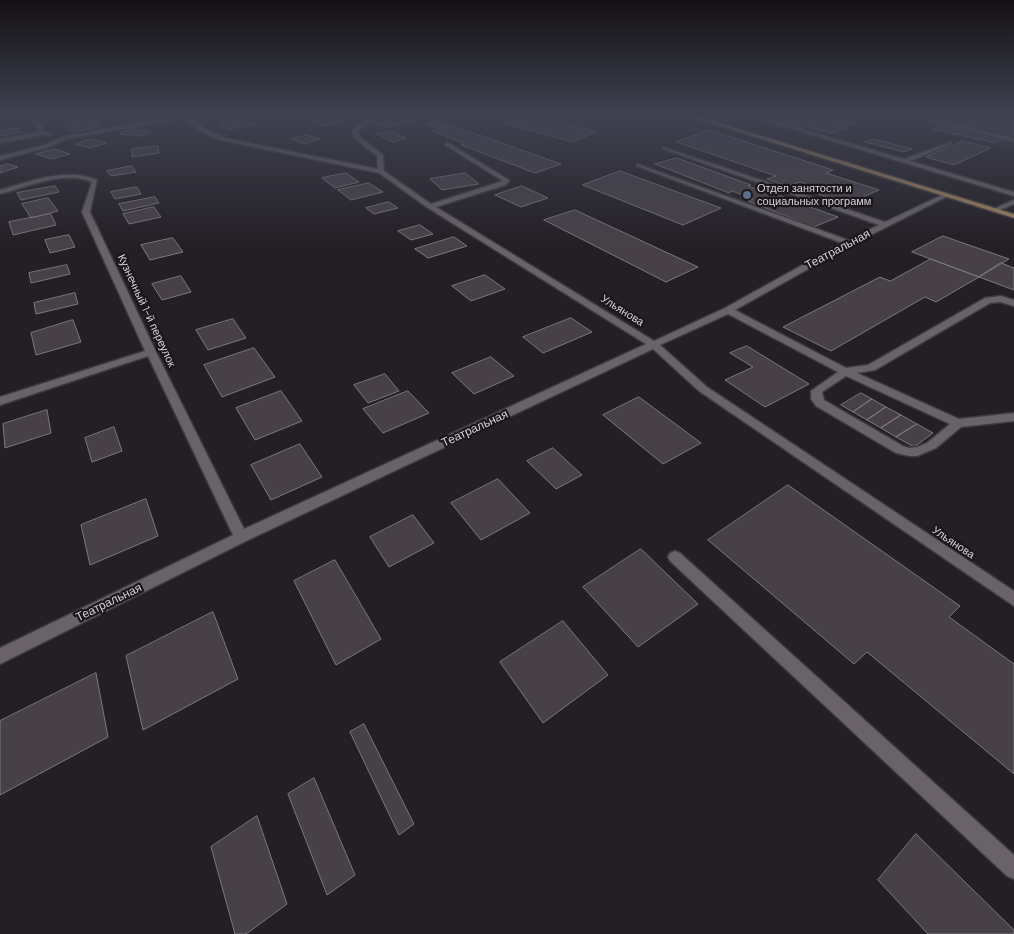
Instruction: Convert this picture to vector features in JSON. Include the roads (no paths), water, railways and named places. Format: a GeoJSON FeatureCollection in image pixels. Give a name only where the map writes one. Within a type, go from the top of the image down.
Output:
{"type":"FeatureCollection","features":[{"type":"Feature","properties":{"kind":"main road"},"geometry":{"type":"LineString","coordinates":[[825,158],[1014,216]]}},
{"type":"Feature","properties":{"kind":"street","name":"Ульянова"},"geometry":{"type":"LineString","coordinates":[[310,158],[381,172],[430,207],[654,345],[684,374],[703,389],[1014,599]]}},
{"type":"Feature","properties":{"kind":"street"},"geometry":{"type":"LineString","coordinates":[[380,158],[381,172]]}},
{"type":"Feature","properties":{"kind":"street"},"geometry":{"type":"LineString","coordinates":[[430,207],[507,181],[469,158]]}},
{"type":"Feature","properties":{"kind":"street"},"geometry":{"type":"LineString","coordinates":[[693,158],[886,224]]}},
{"type":"Feature","properties":{"kind":"street"},"geometry":{"type":"LineString","coordinates":[[893,158],[1014,194]]}},
{"type":"Feature","properties":{"kind":"street"},"geometry":{"type":"LineString","coordinates":[[905,161],[913,158]]}},
{"type":"Feature","properties":{"kind":"street"},"geometry":{"type":"LineString","coordinates":[[639,165],[848,243]]}},
{"type":"Feature","properties":{"kind":"street","name":"Кузнечный 1-й переулок"},"geometry":{"type":"LineString","coordinates":[[0,192],[61,177],[86,177],[95,181],[86,212],[151,352],[242,537]]}},
{"type":"Feature","properties":{"kind":"street","name":"Театральная"},"geometry":{"type":"LineString","coordinates":[[0,656],[242,537],[728,310],[848,243],[946,195]]}},
{"type":"Feature","properties":{"kind":"street"},"geometry":{"type":"LineString","coordinates":[[995,210],[1014,202]]}},
{"type":"Feature","properties":{"kind":"street"},"geometry":{"type":"LineString","coordinates":[[958,423],[921,452],[915,453],[900,450],[817,399],[816,391],[846,371],[871,368],[988,300],[1001,299],[1014,303]]}},
{"type":"Feature","properties":{"kind":"street"},"geometry":{"type":"LineString","coordinates":[[728,310],[827,363],[958,423],[1014,417]]}},
{"type":"Feature","properties":{"kind":"street"},"geometry":{"type":"LineString","coordinates":[[0,401],[151,352]]}},
{"type":"Feature","properties":{"kind":"street"},"geometry":{"type":"LineString","coordinates":[[675,557],[1014,869]]}},
{"type":"Feature","properties":{"kind":"place","name":"Отдел занятости и социальных программ"},"geometry":{"type":"Point","coordinates":[747,195]}}]}
